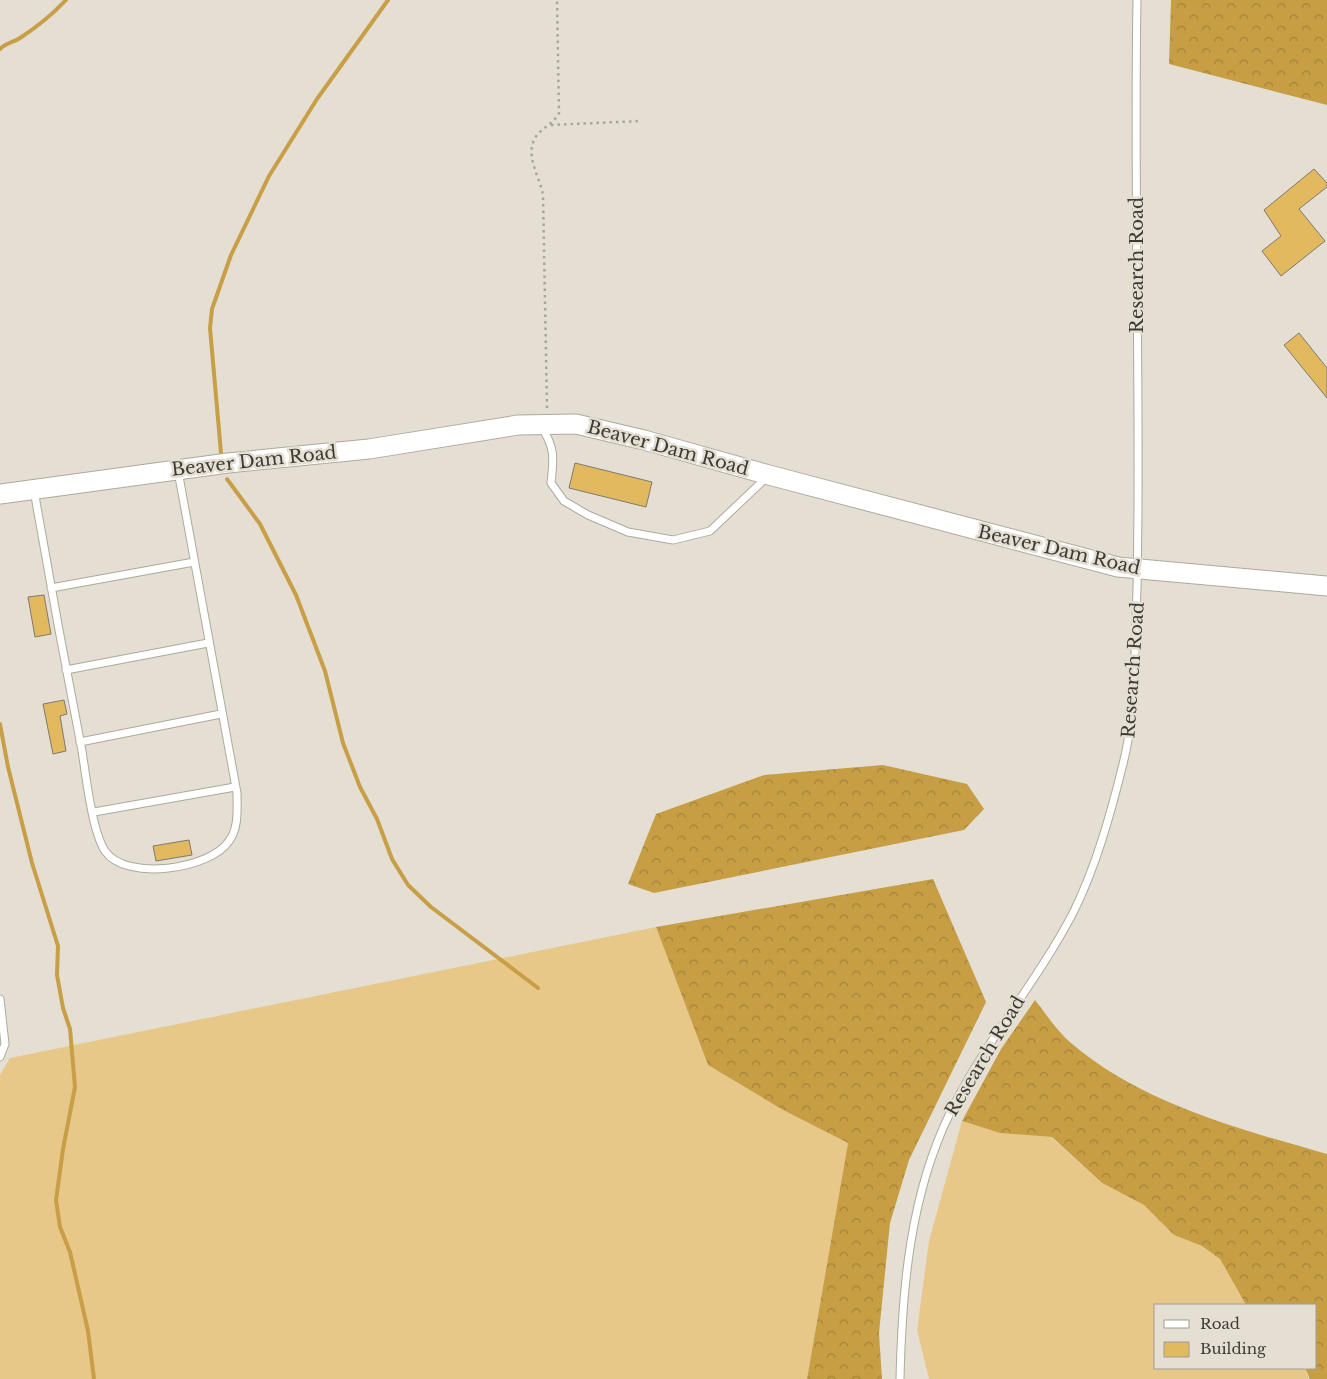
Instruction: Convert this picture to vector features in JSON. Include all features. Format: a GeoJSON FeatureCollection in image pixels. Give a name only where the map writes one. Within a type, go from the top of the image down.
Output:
{"type":"FeatureCollection","features":[{"type":"Feature","properties":{"kind":"street","name":"Beaver Dam Road"},"geometry":{"type":"LineString","coordinates":[[0,494],[178,470],[369,449],[518,425],[543,423],[576,424],[609,431],[1028,544],[1138,571],[1327,586]]}},
{"type":"Feature","properties":{"kind":"lane","name":"Research Road"},"geometry":{"type":"LineString","coordinates":[[900,1379],[904,1276],[920,1199],[938,1140],[949,1114],[989,1042],[1044,961],[1074,909],[1093,865],[1115,794],[1132,721],[1138,571],[1135,99],[1137,0]]}},
{"type":"Feature","properties":{"kind":"lane"},"geometry":{"type":"LineString","coordinates":[[543,423],[552,443],[551,483],[564,501],[588,515],[628,532],[673,540],[710,532],[769,475]]}},
{"type":"Feature","properties":{"kind":"lane"},"geometry":{"type":"LineString","coordinates":[[34,489],[66,670],[102,845],[112,857],[130,866],[146,869],[172,867],[205,859],[228,843],[236,824],[235,787],[178,470]]}},
{"type":"Feature","properties":{"kind":"lane"},"geometry":{"type":"LineString","coordinates":[[51,588],[194,562]]}},
{"type":"Feature","properties":{"kind":"lane"},"geometry":{"type":"LineString","coordinates":[[66,670],[208,643]]}},
{"type":"Feature","properties":{"kind":"lane"},"geometry":{"type":"LineString","coordinates":[[80,742],[221,714]]}},
{"type":"Feature","properties":{"kind":"lane"},"geometry":{"type":"LineString","coordinates":[[94,812],[235,787]]}},
{"type":"Feature","properties":{"kind":"lane"},"geometry":{"type":"LineString","coordinates":[[0,999],[5,1044],[0,1057]]}},
{"type":"Feature","properties":{"kind":"path"},"geometry":{"type":"LineString","coordinates":[[543,423],[543,195],[534,166],[532,146],[537,136],[556,121],[559,113],[557,0]]}},
{"type":"Feature","properties":{"kind":"path"},"geometry":{"type":"LineString","coordinates":[[549,125],[640,122]]}},
{"type":"Feature","properties":{"kind":"shaded area"},"geometry":{"type":"Polygon","coordinates":[[[656,927],[708,1065],[783,1110],[848,1143],[807,1379],[0,1379],[0,1075],[10,1058],[656,927]]]}},
{"type":"Feature","properties":{"kind":"shaded area"},"geometry":{"type":"Polygon","coordinates":[[[962,1121],[1000,1133],[1051,1137],[1102,1183],[1144,1205],[1174,1235],[1202,1246],[1220,1259],[1245,1304],[1154,1304],[1154,1369],[1305,1369],[1309,1379],[929,1379],[917,1330],[929,1241],[962,1121]]]}},
{"type":"Feature","properties":{"kind":"green space"},"geometry":{"type":"Polygon","coordinates":[[[1171,0],[1327,0],[1327,105],[1169,64],[1171,0]]]}},
{"type":"Feature","properties":{"kind":"green space"},"geometry":{"type":"Polygon","coordinates":[[[883,765],[967,784],[984,809],[964,830],[654,893],[628,884],[656,814],[764,775],[883,765]]]}},
{"type":"Feature","properties":{"kind":"green space"},"geometry":{"type":"Polygon","coordinates":[[[933,879],[986,1002],[909,1160],[890,1223],[879,1333],[882,1379],[807,1379],[848,1143],[783,1110],[708,1065],[656,927],[933,879]]]}},
{"type":"Feature","properties":{"kind":"green space"},"geometry":{"type":"Polygon","coordinates":[[[1035,1000],[1056,1028],[1071,1043],[1129,1083],[1193,1112],[1226,1124],[1327,1154],[1327,1379],[1310,1379],[1305,1369],[1317,1369],[1317,1304],[1245,1304],[1220,1259],[1202,1246],[1174,1235],[1144,1205],[1102,1183],[1052,1137],[1000,1133],[962,1121],[1001,1049],[1035,1000]]]}},
{"type":"Feature","properties":{"kind":"building"},"geometry":{"type":"Polygon","coordinates":[[[1314,169],[1327,183],[1327,187],[1299,209],[1325,241],[1281,276],[1262,251],[1281,236],[1264,210],[1314,169]]]}},
{"type":"Feature","properties":{"kind":"building"},"geometry":{"type":"Polygon","coordinates":[[[1299,333],[1327,368],[1327,398],[1284,345],[1299,333]]]}},
{"type":"Feature","properties":{"kind":"building"},"geometry":{"type":"Polygon","coordinates":[[[575,463],[652,482],[646,507],[569,488],[575,463]]]}},
{"type":"Feature","properties":{"kind":"building"},"geometry":{"type":"Polygon","coordinates":[[[44,595],[51,634],[35,637],[28,597],[44,595]]]}},
{"type":"Feature","properties":{"kind":"building"},"geometry":{"type":"Polygon","coordinates":[[[64,700],[67,714],[60,716],[66,751],[53,754],[43,704],[64,700]]]}},
{"type":"Feature","properties":{"kind":"building"},"geometry":{"type":"Polygon","coordinates":[[[189,840],[192,855],[156,861],[153,846],[189,840]]]}},
{"type":"Feature","properties":{"kind":"waterway"},"geometry":{"type":"LineString","coordinates":[[0,49],[32,30],[66,0]]}},
{"type":"Feature","properties":{"kind":"waterway"},"geometry":{"type":"LineString","coordinates":[[221,453],[210,328],[212,309],[231,255],[269,176],[317,99],[388,0]]}},
{"type":"Feature","properties":{"kind":"waterway"},"geometry":{"type":"LineString","coordinates":[[227,479],[260,524],[296,595],[325,671],[343,743],[360,787],[377,819],[392,859],[408,885],[431,907],[538,988]]}},
{"type":"Feature","properties":{"kind":"waterway"},"geometry":{"type":"LineString","coordinates":[[0,724],[8,767],[32,863],[58,946],[57,975],[63,1008],[70,1029],[75,1087],[63,1149],[56,1200],[60,1227],[70,1252],[88,1331],[94,1379]]}}]}
